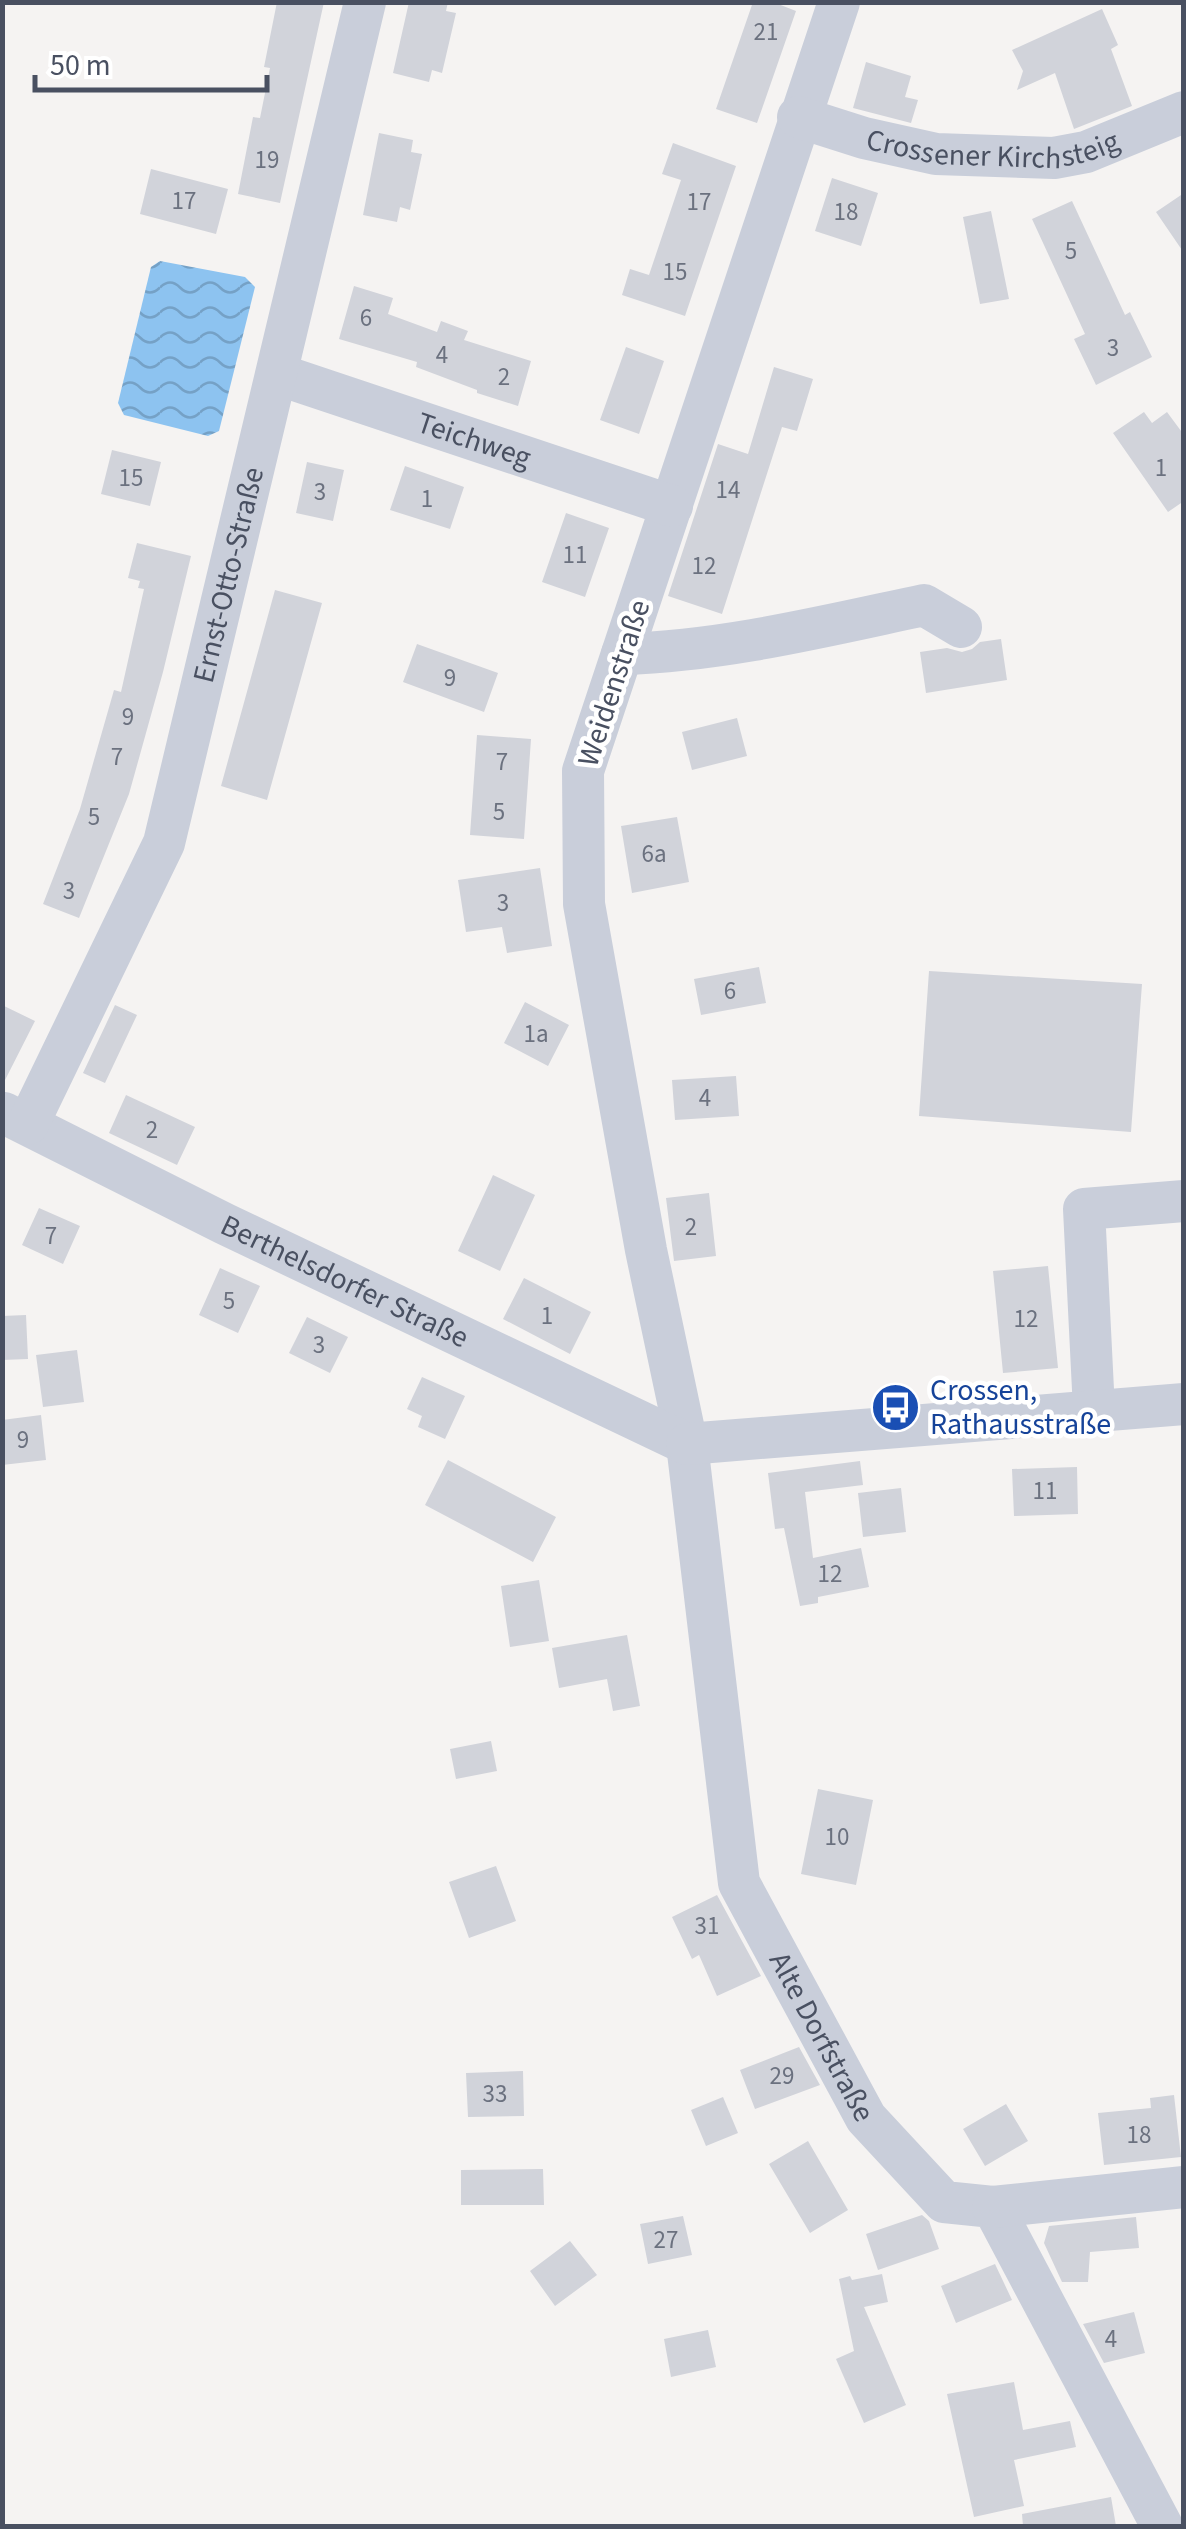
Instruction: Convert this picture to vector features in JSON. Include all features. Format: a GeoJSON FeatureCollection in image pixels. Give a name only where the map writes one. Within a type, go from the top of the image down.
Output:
{"type":"FeatureCollection","features":[{"type":"Feature","properties":{"kind":"street","name":"Ernst-Otto-Straße"},"geometry":{"type":"LineString","coordinates":[[15,1118],[164,843],[366,2]]}},
{"type":"Feature","properties":{"kind":"street","name":"Weidenstraße"},"geometry":{"type":"LineString","coordinates":[[687,1444],[646,1250],[584,904],[583,771],[838,2]]}},
{"type":"Feature","properties":{"kind":"street","name":"Crossener Kirchsteig"},"geometry":{"type":"LineString","coordinates":[[798,118],[936,154],[1054,158],[1086,152],[1184,112]]}},
{"type":"Feature","properties":{"kind":"street","name":"Teichweg"},"geometry":{"type":"LineString","coordinates":[[277,374],[672,506]]}},
{"type":"Feature","properties":{"kind":"street"},"geometry":{"type":"LineString","coordinates":[[622,654],[741,641],[924,605],[961,627]]}},
{"type":"Feature","properties":{"kind":"street","name":"Berthelsdorfer Straße"},"geometry":{"type":"LineString","coordinates":[[15,1118],[224,1224],[687,1444]]}},
{"type":"Feature","properties":{"kind":"street"},"geometry":{"type":"LineString","coordinates":[[1094,1410],[1084,1209],[1184,1201]]}},
{"type":"Feature","properties":{"kind":"street"},"geometry":{"type":"LineString","coordinates":[[687,1444],[1184,1404]]}},
{"type":"Feature","properties":{"kind":"street","name":"Alte Dorfstraße"},"geometry":{"type":"LineString","coordinates":[[687,1444],[739,1882],[866,2118],[944,2202],[993,2207],[1184,2187]]}},
{"type":"Feature","properties":{"kind":"street"},"geometry":{"type":"LineString","coordinates":[[993,2207],[1162,2526]]}},
{"type":"Feature","properties":{"kind":"water"},"geometry":{"type":"Polygon","coordinates":[[[160,261],[245,277],[255,287],[219,431],[208,436],[124,415],[118,403],[151,267],[160,261]]]}},
{"type":"Feature","properties":{"kind":"building"},"geometry":{"type":"Polygon","coordinates":[[[277,2],[324,2],[280,203],[238,194],[253,117],[260,118],[270,68],[264,67],[277,2]]]}},
{"type":"Feature","properties":{"kind":"building"},"geometry":{"type":"Polygon","coordinates":[[[409,2],[448,2],[446,11],[456,13],[442,73],[432,70],[429,82],[393,73],[409,2]]]}},
{"type":"Feature","properties":{"kind":"building"},"geometry":{"type":"Polygon","coordinates":[[[753,2],[773,2],[796,11],[757,123],[716,109],[753,2]]]}},
{"type":"Feature","properties":{"kind":"building"},"geometry":{"type":"Polygon","coordinates":[[[1102,9],[1118,45],[1111,49],[1132,106],[1074,129],[1055,73],[1017,90],[1023,71],[1012,50],[1102,9]]]}},
{"type":"Feature","properties":{"kind":"building"},"geometry":{"type":"Polygon","coordinates":[[[866,62],[911,76],[905,97],[918,100],[911,123],[853,108],[866,62]]]}},
{"type":"Feature","properties":{"kind":"building"},"geometry":{"type":"Polygon","coordinates":[[[379,133],[413,140],[411,152],[422,154],[410,210],[400,207],[397,222],[363,215],[379,133]]]}},
{"type":"Feature","properties":{"kind":"building"},"geometry":{"type":"Polygon","coordinates":[[[673,143],[736,166],[685,316],[622,295],[630,269],[649,275],[681,180],[662,174],[673,143]]]}},
{"type":"Feature","properties":{"kind":"building"},"geometry":{"type":"Polygon","coordinates":[[[151,169],[228,189],[216,234],[140,214],[151,169]]]}},
{"type":"Feature","properties":{"kind":"building"},"geometry":{"type":"Polygon","coordinates":[[[832,178],[878,193],[861,246],[815,231],[832,178]]]}},
{"type":"Feature","properties":{"kind":"building"},"geometry":{"type":"Polygon","coordinates":[[[1184,193],[1184,253],[1156,212],[1184,193]]]}},
{"type":"Feature","properties":{"kind":"building"},"geometry":{"type":"Polygon","coordinates":[[[1072,201],[1125,315],[1130,312],[1152,357],[1096,385],[1074,339],[1085,334],[1032,219],[1072,201]]]}},
{"type":"Feature","properties":{"kind":"building"},"geometry":{"type":"Polygon","coordinates":[[[991,211],[1009,299],[980,304],[963,217],[991,211]]]}},
{"type":"Feature","properties":{"kind":"building"},"geometry":{"type":"Polygon","coordinates":[[[354,286],[393,298],[388,314],[437,332],[441,321],[468,331],[464,340],[531,361],[518,406],[416,367],[417,362],[339,339],[354,286]]]}},
{"type":"Feature","properties":{"kind":"building"},"geometry":{"type":"Polygon","coordinates":[[[626,347],[664,361],[639,434],[600,420],[626,347]]]}},
{"type":"Feature","properties":{"kind":"building"},"geometry":{"type":"Polygon","coordinates":[[[774,367],[813,379],[797,431],[782,427],[722,614],[668,596],[718,444],[748,454],[774,367]]]}},
{"type":"Feature","properties":{"kind":"building"},"geometry":{"type":"Polygon","coordinates":[[[1144,412],[1152,423],[1167,412],[1184,435],[1184,501],[1168,512],[1113,433],[1144,412]]]}},
{"type":"Feature","properties":{"kind":"building"},"geometry":{"type":"Polygon","coordinates":[[[112,450],[161,462],[150,506],[101,494],[112,450]]]}},
{"type":"Feature","properties":{"kind":"building"},"geometry":{"type":"Polygon","coordinates":[[[307,462],[344,470],[333,521],[296,513],[307,462]]]}},
{"type":"Feature","properties":{"kind":"building"},"geometry":{"type":"Polygon","coordinates":[[[405,466],[464,487],[450,529],[390,510],[405,466]]]}},
{"type":"Feature","properties":{"kind":"building"},"geometry":{"type":"Polygon","coordinates":[[[566,513],[609,528],[585,597],[542,582],[566,513]]]}},
{"type":"Feature","properties":{"kind":"building"},"geometry":{"type":"Polygon","coordinates":[[[137,543],[191,556],[129,794],[79,918],[43,904],[80,809],[114,690],[121,692],[144,589],[138,588],[140,581],[128,578],[137,543]]]}},
{"type":"Feature","properties":{"kind":"building"},"geometry":{"type":"Polygon","coordinates":[[[275,590],[322,603],[267,800],[221,786],[275,590]]]}},
{"type":"Feature","properties":{"kind":"building"},"geometry":{"type":"Polygon","coordinates":[[[1001,639],[1007,680],[926,693],[920,652],[947,648],[962,652],[980,642],[1001,639]]]}},
{"type":"Feature","properties":{"kind":"building"},"geometry":{"type":"Polygon","coordinates":[[[417,644],[498,673],[484,712],[403,682],[417,644]]]}},
{"type":"Feature","properties":{"kind":"building"},"geometry":{"type":"Polygon","coordinates":[[[737,718],[747,756],[692,770],[682,732],[737,718]]]}},
{"type":"Feature","properties":{"kind":"building"},"geometry":{"type":"Polygon","coordinates":[[[477,735],[531,739],[524,839],[470,835],[477,735]]]}},
{"type":"Feature","properties":{"kind":"building"},"geometry":{"type":"Polygon","coordinates":[[[677,817],[689,882],[632,893],[621,826],[677,817]]]}},
{"type":"Feature","properties":{"kind":"building"},"geometry":{"type":"Polygon","coordinates":[[[540,868],[552,946],[507,953],[502,927],[466,932],[458,880],[540,868]]]}},
{"type":"Feature","properties":{"kind":"building"},"geometry":{"type":"Polygon","coordinates":[[[759,967],[766,1003],[701,1015],[694,979],[759,967]]]}},
{"type":"Feature","properties":{"kind":"building"},"geometry":{"type":"Polygon","coordinates":[[[929,971],[1142,984],[1131,1132],[919,1116],[929,971]]]}},
{"type":"Feature","properties":{"kind":"building"},"geometry":{"type":"Polygon","coordinates":[[[525,1002],[569,1025],[548,1066],[504,1043],[525,1002]]]}},
{"type":"Feature","properties":{"kind":"building"},"geometry":{"type":"Polygon","coordinates":[[[2,1005],[35,1021],[2,1086],[2,1005]]]}},
{"type":"Feature","properties":{"kind":"building"},"geometry":{"type":"Polygon","coordinates":[[[115,1005],[137,1015],[105,1083],[83,1073],[115,1005]]]}},
{"type":"Feature","properties":{"kind":"building"},"geometry":{"type":"Polygon","coordinates":[[[736,1076],[739,1116],[675,1120],[672,1080],[736,1076]]]}},
{"type":"Feature","properties":{"kind":"building"},"geometry":{"type":"Polygon","coordinates":[[[126,1095],[195,1127],[177,1165],[109,1133],[126,1095]]]}},
{"type":"Feature","properties":{"kind":"building"},"geometry":{"type":"Polygon","coordinates":[[[493,1175],[535,1195],[500,1271],[458,1251],[493,1175]]]}},
{"type":"Feature","properties":{"kind":"building"},"geometry":{"type":"Polygon","coordinates":[[[709,1193],[716,1256],[674,1261],[666,1198],[709,1193]]]}},
{"type":"Feature","properties":{"kind":"building"},"geometry":{"type":"Polygon","coordinates":[[[39,1208],[80,1226],[63,1264],[22,1245],[39,1208]]]}},
{"type":"Feature","properties":{"kind":"building"},"geometry":{"type":"Polygon","coordinates":[[[1048,1266],[1058,1368],[1003,1373],[993,1271],[1048,1266]]]}},
{"type":"Feature","properties":{"kind":"building"},"geometry":{"type":"Polygon","coordinates":[[[220,1268],[260,1286],[238,1333],[199,1315],[220,1268]]]}},
{"type":"Feature","properties":{"kind":"building"},"geometry":{"type":"Polygon","coordinates":[[[524,1278],[591,1312],[570,1354],[503,1319],[524,1278]]]}},
{"type":"Feature","properties":{"kind":"building"},"geometry":{"type":"Polygon","coordinates":[[[26,1315],[28,1359],[2,1360],[2,1316],[26,1315]]]}},
{"type":"Feature","properties":{"kind":"building"},"geometry":{"type":"Polygon","coordinates":[[[307,1317],[348,1337],[330,1373],[289,1353],[307,1317]]]}},
{"type":"Feature","properties":{"kind":"building"},"geometry":{"type":"Polygon","coordinates":[[[77,1350],[84,1402],[43,1407],[36,1355],[77,1350]]]}},
{"type":"Feature","properties":{"kind":"building"},"geometry":{"type":"Polygon","coordinates":[[[422,1377],[465,1396],[445,1439],[418,1427],[422,1416],[407,1409],[422,1377]]]}},
{"type":"Feature","properties":{"kind":"building"},"geometry":{"type":"Polygon","coordinates":[[[41,1415],[46,1460],[2,1465],[2,1420],[41,1415]]]}},
{"type":"Feature","properties":{"kind":"building"},"geometry":{"type":"Polygon","coordinates":[[[448,1460],[556,1517],[533,1562],[425,1505],[448,1460]]]}},
{"type":"Feature","properties":{"kind":"building"},"geometry":{"type":"Polygon","coordinates":[[[860,1461],[863,1485],[805,1492],[813,1558],[861,1548],[869,1587],[818,1597],[818,1603],[800,1606],[784,1528],[775,1529],[768,1473],[860,1461]]]}},
{"type":"Feature","properties":{"kind":"building"},"geometry":{"type":"Polygon","coordinates":[[[1077,1467],[1078,1514],[1014,1516],[1012,1469],[1077,1467]]]}},
{"type":"Feature","properties":{"kind":"building"},"geometry":{"type":"Polygon","coordinates":[[[901,1488],[906,1532],[863,1537],[858,1493],[901,1488]]]}},
{"type":"Feature","properties":{"kind":"building"},"geometry":{"type":"Polygon","coordinates":[[[539,1580],[549,1641],[510,1647],[501,1586],[539,1580]]]}},
{"type":"Feature","properties":{"kind":"building"},"geometry":{"type":"Polygon","coordinates":[[[627,1635],[640,1706],[613,1711],[607,1679],[559,1688],[552,1648],[627,1635]]]}},
{"type":"Feature","properties":{"kind":"building"},"geometry":{"type":"Polygon","coordinates":[[[491,1741],[497,1771],[456,1779],[450,1749],[491,1741]]]}},
{"type":"Feature","properties":{"kind":"building"},"geometry":{"type":"Polygon","coordinates":[[[818,1789],[873,1800],[856,1885],[801,1874],[818,1789]]]}},
{"type":"Feature","properties":{"kind":"building"},"geometry":{"type":"Polygon","coordinates":[[[496,1866],[516,1921],[469,1938],[449,1882],[496,1866]]]}},
{"type":"Feature","properties":{"kind":"building"},"geometry":{"type":"Polygon","coordinates":[[[717,1895],[761,1976],[717,1996],[699,1955],[692,1959],[672,1917],[717,1895]]]}},
{"type":"Feature","properties":{"kind":"building"},"geometry":{"type":"Polygon","coordinates":[[[799,2047],[820,2085],[755,2109],[740,2070],[799,2047]]]}},
{"type":"Feature","properties":{"kind":"building"},"geometry":{"type":"Polygon","coordinates":[[[523,2071],[524,2116],[468,2117],[466,2073],[523,2071]]]}},
{"type":"Feature","properties":{"kind":"building"},"geometry":{"type":"Polygon","coordinates":[[[1174,2095],[1181,2157],[1104,2165],[1098,2113],[1151,2108],[1150,2098],[1174,2095]]]}},
{"type":"Feature","properties":{"kind":"building"},"geometry":{"type":"Polygon","coordinates":[[[723,2097],[738,2133],[706,2146],[691,2110],[723,2097]]]}},
{"type":"Feature","properties":{"kind":"building"},"geometry":{"type":"Polygon","coordinates":[[[1006,2104],[1028,2141],[985,2166],[963,2129],[1006,2104]]]}},
{"type":"Feature","properties":{"kind":"building"},"geometry":{"type":"Polygon","coordinates":[[[808,2141],[848,2210],[810,2233],[769,2164],[808,2141]]]}},
{"type":"Feature","properties":{"kind":"building"},"geometry":{"type":"Polygon","coordinates":[[[543,2169],[544,2205],[461,2205],[461,2170],[543,2169]]]}},
{"type":"Feature","properties":{"kind":"building"},"geometry":{"type":"Polygon","coordinates":[[[922,2215],[929,2221],[939,2249],[878,2270],[866,2234],[922,2215]]]}},
{"type":"Feature","properties":{"kind":"building"},"geometry":{"type":"Polygon","coordinates":[[[683,2216],[692,2255],[648,2264],[640,2224],[683,2216]]]}},
{"type":"Feature","properties":{"kind":"building"},"geometry":{"type":"Polygon","coordinates":[[[1136,2217],[1139,2248],[1090,2252],[1088,2282],[1062,2282],[1044,2243],[1049,2226],[1136,2217]]]}},
{"type":"Feature","properties":{"kind":"building"},"geometry":{"type":"Polygon","coordinates":[[[570,2241],[597,2275],[555,2306],[530,2271],[570,2241]]]}},
{"type":"Feature","properties":{"kind":"building"},"geometry":{"type":"Polygon","coordinates":[[[995,2264],[1012,2300],[956,2323],[941,2286],[995,2264]]]}},
{"type":"Feature","properties":{"kind":"building"},"geometry":{"type":"Polygon","coordinates":[[[882,2274],[888,2302],[864,2307],[906,2405],[864,2423],[836,2359],[854,2351],[839,2279],[882,2274]]]}},
{"type":"Feature","properties":{"kind":"building"},"geometry":{"type":"Polygon","coordinates":[[[1134,2312],[1145,2353],[1104,2363],[1083,2324],[1134,2312]]]}},
{"type":"Feature","properties":{"kind":"building"},"geometry":{"type":"Polygon","coordinates":[[[708,2330],[716,2367],[671,2377],[664,2339],[708,2330]]]}},
{"type":"Feature","properties":{"kind":"building"},"geometry":{"type":"Polygon","coordinates":[[[1014,2382],[1023,2430],[1070,2421],[1076,2447],[1014,2460],[1024,2506],[974,2517],[947,2394],[1014,2382]]]}},
{"type":"Feature","properties":{"kind":"building"},"geometry":{"type":"Polygon","coordinates":[[[1111,2497],[1116,2526],[1023,2526],[1022,2514],[1111,2497]]]}},
{"type":"Feature","properties":{"kind":"place","name":"Crossen, Rathausstraße"},"geometry":{"type":"Point","coordinates":[895,1407]}}]}
